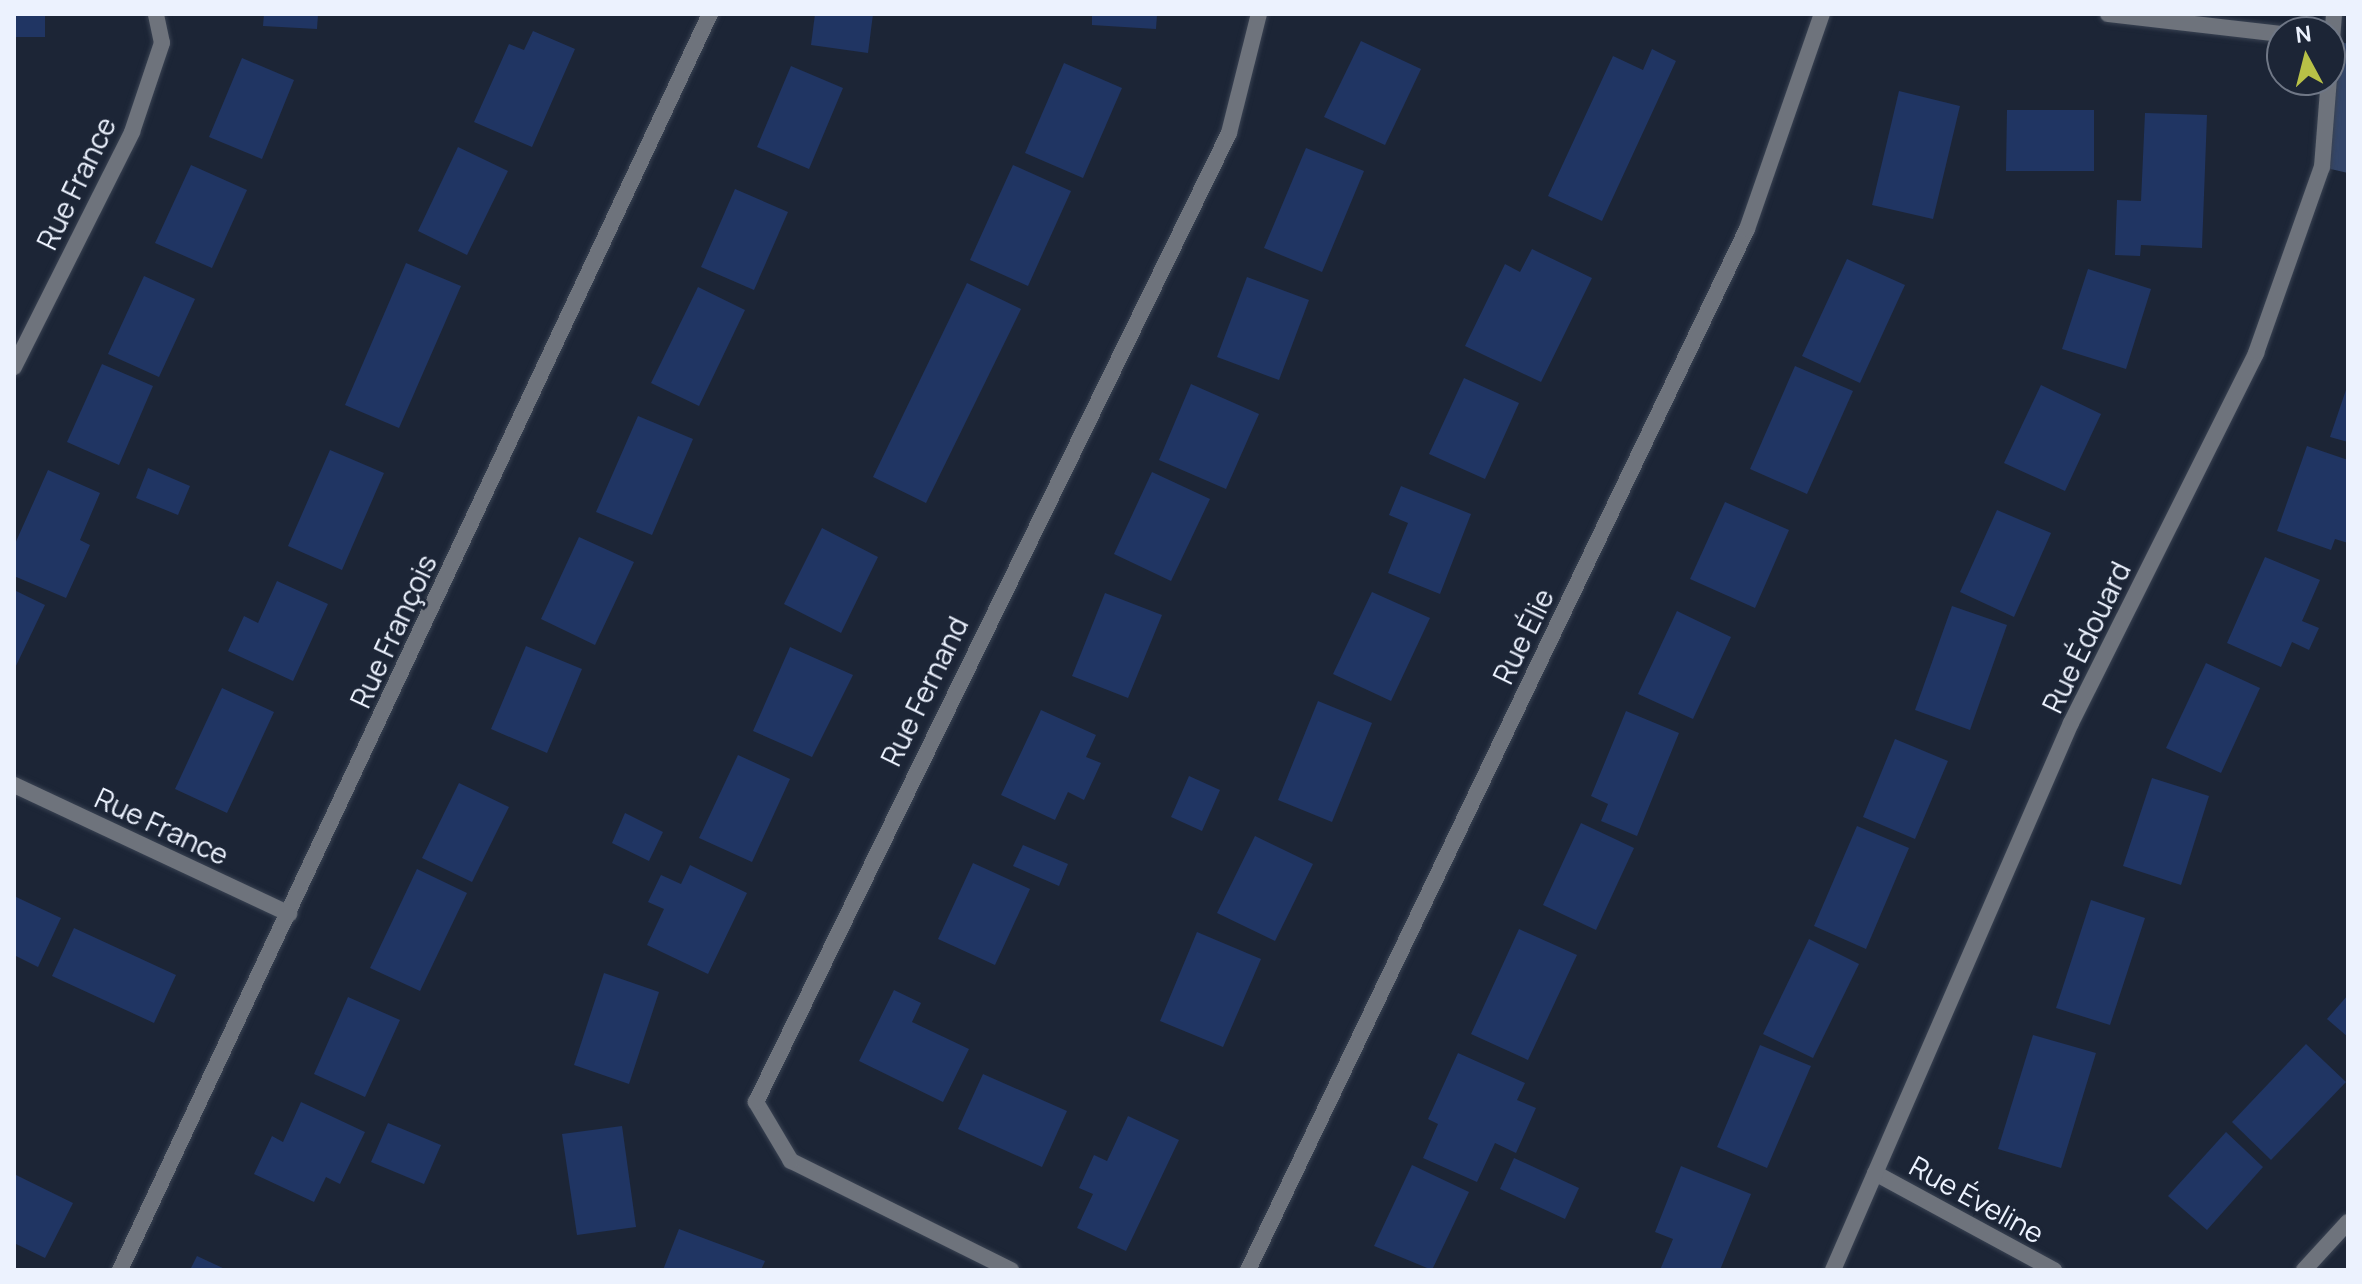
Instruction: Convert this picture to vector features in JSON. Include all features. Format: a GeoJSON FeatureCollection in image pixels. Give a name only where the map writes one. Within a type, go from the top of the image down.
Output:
{"type":"FeatureCollection","features":[{"type":"Feature","properties":{"kind":"street","name":"Rue France"},"geometry":{"type":"LineString","coordinates":[[14,367],[132,132],[162,43],[156,14]]}},
{"type":"Feature","properties":{"kind":"street","name":"Rue François"},"geometry":{"type":"LineString","coordinates":[[120,1270],[710,14]]}},
{"type":"Feature","properties":{"kind":"street","name":"Rue Fernand"},"geometry":{"type":"LineString","coordinates":[[1011,1270],[791,1161],[756,1102],[1229,133],[1259,14]]}},
{"type":"Feature","properties":{"kind":"street","name":"Rue Élie"},"geometry":{"type":"LineString","coordinates":[[1248,1270],[1747,229],[1822,14]]}},
{"type":"Feature","properties":{"kind":"street"},"geometry":{"type":"LineString","coordinates":[[2108,14],[2266,32]]}},
{"type":"Feature","properties":{"kind":"street","name":"Rue Édouard"},"geometry":{"type":"LineString","coordinates":[[1833,1270],[2071,723],[2256,353],[2322,167],[2328,96]]}},
{"type":"Feature","properties":{"kind":"street","name":"Rue France"},"geometry":{"type":"LineString","coordinates":[[14,785],[289,914]]}},
{"type":"Feature","properties":{"kind":"street","name":"Rue Éveline"},"geometry":{"type":"LineString","coordinates":[[1875,1173],[2054,1270]]}},
{"type":"Feature","properties":{"kind":"street"},"geometry":{"type":"LineString","coordinates":[[2304,1270],[2348,1222]]}},
{"type":"Feature","properties":{"kind":"shaded area"},"geometry":{"type":"Polygon","coordinates":[[[2346,43],[2348,173],[2322,167],[2329,96],[2346,96],[2346,43]]]}},
{"type":"Feature","properties":{"kind":"building"},"geometry":{"type":"Polygon","coordinates":[[[14,14],[45,14],[45,37],[14,37],[14,14]]]}},
{"type":"Feature","properties":{"kind":"building"},"geometry":{"type":"Polygon","coordinates":[[[264,14],[318,14],[317,29],[263,26],[264,14]]]}},
{"type":"Feature","properties":{"kind":"building"},"geometry":{"type":"Polygon","coordinates":[[[815,14],[873,14],[868,53],[811,45],[815,14]]]}},
{"type":"Feature","properties":{"kind":"building"},"geometry":{"type":"Polygon","coordinates":[[[1092,14],[1157,14],[1156,29],[1092,25],[1092,14]]]}},
{"type":"Feature","properties":{"kind":"building"},"geometry":{"type":"Polygon","coordinates":[[[533,31],[575,49],[532,147],[474,122],[509,44],[524,50],[533,31]]]}},
{"type":"Feature","properties":{"kind":"building"},"geometry":{"type":"Polygon","coordinates":[[[1361,41],[1421,69],[1385,145],[1324,117],[1361,41]]]}},
{"type":"Feature","properties":{"kind":"building"},"geometry":{"type":"Polygon","coordinates":[[[1652,49],[1676,61],[1602,221],[1548,196],[1613,56],[1643,70],[1652,49]]]}},
{"type":"Feature","properties":{"kind":"building"},"geometry":{"type":"Polygon","coordinates":[[[242,58],[294,80],[262,159],[209,137],[242,58]]]}},
{"type":"Feature","properties":{"kind":"building"},"geometry":{"type":"Polygon","coordinates":[[[1064,63],[1122,88],[1083,178],[1025,153],[1064,63]]]}},
{"type":"Feature","properties":{"kind":"building"},"geometry":{"type":"Polygon","coordinates":[[[791,66],[843,88],[809,169],[757,147],[791,66]]]}},
{"type":"Feature","properties":{"kind":"building"},"geometry":{"type":"Polygon","coordinates":[[[1899,91],[1960,106],[1933,219],[1872,205],[1899,91]]]}},
{"type":"Feature","properties":{"kind":"building"},"geometry":{"type":"Polygon","coordinates":[[[2007,110],[2094,110],[2094,171],[2006,171],[2007,110]]]}},
{"type":"Feature","properties":{"kind":"building"},"geometry":{"type":"Polygon","coordinates":[[[2145,113],[2207,115],[2202,248],[2141,245],[2140,256],[2115,255],[2117,200],[2141,201],[2145,113]]]}},
{"type":"Feature","properties":{"kind":"building"},"geometry":{"type":"Polygon","coordinates":[[[458,147],[508,171],[467,255],[418,231],[458,147]]]}},
{"type":"Feature","properties":{"kind":"building"},"geometry":{"type":"Polygon","coordinates":[[[1306,148],[1364,171],[1322,272],[1264,248],[1306,148]]]}},
{"type":"Feature","properties":{"kind":"building"},"geometry":{"type":"Polygon","coordinates":[[[191,165],[247,190],[212,268],[155,243],[191,165]]]}},
{"type":"Feature","properties":{"kind":"building"},"geometry":{"type":"Polygon","coordinates":[[[1013,165],[1071,191],[1028,286],[970,260],[1013,165]]]}},
{"type":"Feature","properties":{"kind":"building"},"geometry":{"type":"Polygon","coordinates":[[[735,189],[788,212],[754,290],[701,267],[735,189]]]}},
{"type":"Feature","properties":{"kind":"building"},"geometry":{"type":"Polygon","coordinates":[[[1532,249],[1592,278],[1541,382],[1465,346],[1505,264],[1520,272],[1532,249]]]}},
{"type":"Feature","properties":{"kind":"building"},"geometry":{"type":"Polygon","coordinates":[[[1847,259],[1905,285],[1860,383],[1802,356],[1847,259]]]}},
{"type":"Feature","properties":{"kind":"building"},"geometry":{"type":"Polygon","coordinates":[[[406,263],[461,286],[399,428],[345,405],[406,263]]]}},
{"type":"Feature","properties":{"kind":"building"},"geometry":{"type":"Polygon","coordinates":[[[2088,269],[2151,289],[2126,369],[2062,349],[2088,269]]]}},
{"type":"Feature","properties":{"kind":"building"},"geometry":{"type":"Polygon","coordinates":[[[144,276],[195,299],[159,377],[108,354],[144,276]]]}},
{"type":"Feature","properties":{"kind":"building"},"geometry":{"type":"Polygon","coordinates":[[[1247,277],[1309,300],[1279,380],[1217,357],[1247,277]]]}},
{"type":"Feature","properties":{"kind":"building"},"geometry":{"type":"Polygon","coordinates":[[[967,283],[1021,309],[926,503],[873,477],[967,283]]]}},
{"type":"Feature","properties":{"kind":"building"},"geometry":{"type":"Polygon","coordinates":[[[698,287],[745,310],[699,406],[651,383],[698,287]]]}},
{"type":"Feature","properties":{"kind":"building"},"geometry":{"type":"Polygon","coordinates":[[[102,364],[153,386],[119,465],[67,442],[102,364]]]}},
{"type":"Feature","properties":{"kind":"building"},"geometry":{"type":"Polygon","coordinates":[[[1795,366],[1853,391],[1807,494],[1750,469],[1795,366]]]}},
{"type":"Feature","properties":{"kind":"building"},"geometry":{"type":"Polygon","coordinates":[[[1464,378],[1519,403],[1485,479],[1429,454],[1464,378]]]}},
{"type":"Feature","properties":{"kind":"building"},"geometry":{"type":"Polygon","coordinates":[[[1191,384],[1259,414],[1226,489],[1159,460],[1191,384]]]}},
{"type":"Feature","properties":{"kind":"building"},"geometry":{"type":"Polygon","coordinates":[[[2348,384],[2348,442],[2330,437],[2348,384]]]}},
{"type":"Feature","properties":{"kind":"building"},"geometry":{"type":"Polygon","coordinates":[[[2041,385],[2101,414],[2065,491],[2004,463],[2041,385]]]}},
{"type":"Feature","properties":{"kind":"building"},"geometry":{"type":"Polygon","coordinates":[[[638,416],[693,439],[652,535],[596,512],[638,416]]]}},
{"type":"Feature","properties":{"kind":"building"},"geometry":{"type":"Polygon","coordinates":[[[2307,446],[2348,460],[2348,543],[2335,539],[2331,550],[2277,531],[2307,446]]]}},
{"type":"Feature","properties":{"kind":"building"},"geometry":{"type":"Polygon","coordinates":[[[330,450],[384,473],[342,570],[288,546],[330,450]]]}},
{"type":"Feature","properties":{"kind":"building"},"geometry":{"type":"Polygon","coordinates":[[[148,468],[190,486],[178,515],[136,498],[148,468]]]}},
{"type":"Feature","properties":{"kind":"building"},"geometry":{"type":"Polygon","coordinates":[[[48,470],[100,493],[80,540],[90,545],[66,598],[14,576],[14,546],[48,470]]]}},
{"type":"Feature","properties":{"kind":"building"},"geometry":{"type":"Polygon","coordinates":[[[1152,472],[1210,499],[1171,581],[1114,554],[1152,472]]]}},
{"type":"Feature","properties":{"kind":"building"},"geometry":{"type":"Polygon","coordinates":[[[1401,486],[1471,514],[1440,594],[1388,573],[1408,523],[1389,515],[1401,486]]]}},
{"type":"Feature","properties":{"kind":"building"},"geometry":{"type":"Polygon","coordinates":[[[1725,502],[1789,530],[1755,608],[1690,579],[1725,502]]]}},
{"type":"Feature","properties":{"kind":"building"},"geometry":{"type":"Polygon","coordinates":[[[1997,510],[2051,533],[2014,617],[1960,592],[1997,510]]]}},
{"type":"Feature","properties":{"kind":"building"},"geometry":{"type":"Polygon","coordinates":[[[822,528],[878,557],[841,633],[784,604],[822,528]]]}},
{"type":"Feature","properties":{"kind":"building"},"geometry":{"type":"Polygon","coordinates":[[[579,537],[634,562],[595,645],[541,619],[579,537]]]}},
{"type":"Feature","properties":{"kind":"building"},"geometry":{"type":"Polygon","coordinates":[[[2265,557],[2320,580],[2302,621],[2319,628],[2309,650],[2292,642],[2281,667],[2227,643],[2265,557]]]}},
{"type":"Feature","properties":{"kind":"building"},"geometry":{"type":"Polygon","coordinates":[[[277,581],[328,604],[293,681],[228,651],[244,616],[258,623],[277,581]]]}},
{"type":"Feature","properties":{"kind":"building"},"geometry":{"type":"Polygon","coordinates":[[[14,590],[45,605],[14,670],[14,590]]]}},
{"type":"Feature","properties":{"kind":"building"},"geometry":{"type":"Polygon","coordinates":[[[1372,592],[1430,618],[1391,701],[1333,674],[1372,592]]]}},
{"type":"Feature","properties":{"kind":"building"},"geometry":{"type":"Polygon","coordinates":[[[1105,593],[1162,615],[1128,698],[1072,676],[1105,593]]]}},
{"type":"Feature","properties":{"kind":"building"},"geometry":{"type":"Polygon","coordinates":[[[1952,606],[2007,625],[1970,730],[1915,710],[1952,606]]]}},
{"type":"Feature","properties":{"kind":"building"},"geometry":{"type":"Polygon","coordinates":[[[1677,611],[1731,637],[1693,719],[1638,694],[1677,611]]]}},
{"type":"Feature","properties":{"kind":"building"},"geometry":{"type":"Polygon","coordinates":[[[526,646],[582,669],[547,753],[491,729],[526,646]]]}},
{"type":"Feature","properties":{"kind":"building"},"geometry":{"type":"Polygon","coordinates":[[[790,647],[853,675],[812,757],[753,731],[790,647]]]}},
{"type":"Feature","properties":{"kind":"building"},"geometry":{"type":"Polygon","coordinates":[[[2206,663],[2260,688],[2221,773],[2166,748],[2206,663]]]}},
{"type":"Feature","properties":{"kind":"building"},"geometry":{"type":"Polygon","coordinates":[[[222,688],[274,712],[227,813],[175,789],[222,688]]]}},
{"type":"Feature","properties":{"kind":"building"},"geometry":{"type":"Polygon","coordinates":[[[1318,701],[1372,723],[1332,822],[1278,800],[1318,701]]]}},
{"type":"Feature","properties":{"kind":"building"},"geometry":{"type":"Polygon","coordinates":[[[1041,710],[1096,735],[1086,757],[1101,763],[1084,800],[1068,792],[1055,820],[1001,795],[1041,710]]]}},
{"type":"Feature","properties":{"kind":"building"},"geometry":{"type":"Polygon","coordinates":[[[1626,711],[1679,733],[1637,836],[1601,821],[1608,804],[1591,796],[1626,711]]]}},
{"type":"Feature","properties":{"kind":"building"},"geometry":{"type":"Polygon","coordinates":[[[1895,739],[1948,761],[1915,839],[1863,817],[1895,739]]]}},
{"type":"Feature","properties":{"kind":"building"},"geometry":{"type":"Polygon","coordinates":[[[738,755],[790,779],[752,862],[699,838],[738,755]]]}},
{"type":"Feature","properties":{"kind":"building"},"geometry":{"type":"Polygon","coordinates":[[[1189,776],[1220,790],[1202,831],[1171,817],[1189,776]]]}},
{"type":"Feature","properties":{"kind":"building"},"geometry":{"type":"Polygon","coordinates":[[[2152,778],[2209,796],[2181,885],[2123,866],[2152,778]]]}},
{"type":"Feature","properties":{"kind":"building"},"geometry":{"type":"Polygon","coordinates":[[[459,783],[509,807],[472,882],[422,858],[459,783]]]}},
{"type":"Feature","properties":{"kind":"building"},"geometry":{"type":"Polygon","coordinates":[[[625,813],[663,832],[649,861],[612,843],[625,813]]]}},
{"type":"Feature","properties":{"kind":"building"},"geometry":{"type":"Polygon","coordinates":[[[1581,823],[1634,848],[1596,930],[1543,905],[1581,823]]]}},
{"type":"Feature","properties":{"kind":"building"},"geometry":{"type":"Polygon","coordinates":[[[1857,826],[1909,848],[1866,949],[1814,926],[1857,826]]]}},
{"type":"Feature","properties":{"kind":"building"},"geometry":{"type":"Polygon","coordinates":[[[1255,836],[1313,864],[1275,941],[1217,913],[1255,836]]]}},
{"type":"Feature","properties":{"kind":"building"},"geometry":{"type":"Polygon","coordinates":[[[1023,845],[1068,864],[1059,886],[1013,866],[1023,845]]]}},
{"type":"Feature","properties":{"kind":"building"},"geometry":{"type":"Polygon","coordinates":[[[973,863],[1030,889],[995,965],[938,939],[973,863]]]}},
{"type":"Feature","properties":{"kind":"building"},"geometry":{"type":"Polygon","coordinates":[[[690,865],[747,893],[708,974],[647,945],[664,909],[648,902],[661,875],[681,884],[690,865]]]}},
{"type":"Feature","properties":{"kind":"building"},"geometry":{"type":"Polygon","coordinates":[[[417,869],[467,893],[420,991],[370,968],[417,869]]]}},
{"type":"Feature","properties":{"kind":"building"},"geometry":{"type":"Polygon","coordinates":[[[14,896],[61,918],[38,967],[14,955],[14,896]]]}},
{"type":"Feature","properties":{"kind":"building"},"geometry":{"type":"Polygon","coordinates":[[[2091,900],[2145,918],[2110,1025],[2056,1008],[2091,900]]]}},
{"type":"Feature","properties":{"kind":"building"},"geometry":{"type":"Polygon","coordinates":[[[74,928],[176,975],[154,1023],[52,976],[74,928]]]}},
{"type":"Feature","properties":{"kind":"building"},"geometry":{"type":"Polygon","coordinates":[[[1519,929],[1577,955],[1528,1060],[1471,1034],[1519,929]]]}},
{"type":"Feature","properties":{"kind":"building"},"geometry":{"type":"Polygon","coordinates":[[[1197,932],[1261,959],[1223,1047],[1160,1021],[1197,932]]]}},
{"type":"Feature","properties":{"kind":"building"},"geometry":{"type":"Polygon","coordinates":[[[1809,939],[1859,964],[1813,1058],[1763,1034],[1809,939]]]}},
{"type":"Feature","properties":{"kind":"building"},"geometry":{"type":"Polygon","coordinates":[[[604,973],[659,992],[629,1084],[574,1065],[604,973]]]}},
{"type":"Feature","properties":{"kind":"building"},"geometry":{"type":"Polygon","coordinates":[[[894,990],[921,1003],[912,1022],[969,1049],[943,1102],[859,1061],[894,990]]]}},
{"type":"Feature","properties":{"kind":"building"},"geometry":{"type":"Polygon","coordinates":[[[2348,995],[2348,1037],[2327,1019],[2348,995]]]}},
{"type":"Feature","properties":{"kind":"building"},"geometry":{"type":"Polygon","coordinates":[[[348,997],[400,1020],[365,1097],[314,1074],[348,997]]]}},
{"type":"Feature","properties":{"kind":"building"},"geometry":{"type":"Polygon","coordinates":[[[2033,1035],[2096,1053],[2061,1168],[1998,1149],[2033,1035]]]}},
{"type":"Feature","properties":{"kind":"building"},"geometry":{"type":"Polygon","coordinates":[[[2306,1044],[2346,1082],[2271,1160],[2232,1122],[2306,1044]]]}},
{"type":"Feature","properties":{"kind":"building"},"geometry":{"type":"Polygon","coordinates":[[[1760,1045],[1811,1066],[1767,1168],[1717,1147],[1760,1045]]]}},
{"type":"Feature","properties":{"kind":"building"},"geometry":{"type":"Polygon","coordinates":[[[1458,1053],[1525,1083],[1517,1100],[1536,1108],[1516,1153],[1495,1143],[1477,1182],[1423,1158],[1438,1124],[1428,1119],[1458,1053]]]}},
{"type":"Feature","properties":{"kind":"building"},"geometry":{"type":"Polygon","coordinates":[[[983,1074],[1067,1111],[1042,1167],[958,1129],[983,1074]]]}},
{"type":"Feature","properties":{"kind":"building"},"geometry":{"type":"Polygon","coordinates":[[[301,1102],[365,1132],[340,1184],[326,1177],[314,1202],[254,1174],[272,1136],[283,1142],[301,1102]]]}},
{"type":"Feature","properties":{"kind":"building"},"geometry":{"type":"Polygon","coordinates":[[[1128,1116],[1179,1140],[1126,1251],[1077,1228],[1093,1194],[1079,1188],[1094,1155],[1107,1161],[1128,1116]]]}},
{"type":"Feature","properties":{"kind":"building"},"geometry":{"type":"Polygon","coordinates":[[[388,1123],[441,1145],[424,1184],[371,1162],[388,1123]]]}},
{"type":"Feature","properties":{"kind":"building"},"geometry":{"type":"Polygon","coordinates":[[[622,1126],[636,1227],[577,1235],[562,1134],[622,1126]]]}},
{"type":"Feature","properties":{"kind":"building"},"geometry":{"type":"Polygon","coordinates":[[[2226,1132],[2263,1167],[2207,1230],[2168,1196],[2226,1132]]]}},
{"type":"Feature","properties":{"kind":"building"},"geometry":{"type":"Polygon","coordinates":[[[1514,1158],[1579,1188],[1565,1219],[1500,1189],[1514,1158]]]}},
{"type":"Feature","properties":{"kind":"building"},"geometry":{"type":"Polygon","coordinates":[[[1412,1165],[1469,1192],[1432,1270],[1374,1246],[1412,1165]]]}},
{"type":"Feature","properties":{"kind":"building"},"geometry":{"type":"Polygon","coordinates":[[[1681,1166],[1751,1194],[1720,1270],[1660,1270],[1673,1239],[1655,1232],[1681,1166]]]}},
{"type":"Feature","properties":{"kind":"building"},"geometry":{"type":"Polygon","coordinates":[[[14,1174],[73,1203],[45,1258],[14,1243],[14,1174]]]}},
{"type":"Feature","properties":{"kind":"building"},"geometry":{"type":"Polygon","coordinates":[[[679,1229],[765,1261],[761,1270],[663,1270],[679,1229]]]}},
{"type":"Feature","properties":{"kind":"building"},"geometry":{"type":"Polygon","coordinates":[[[197,1256],[227,1270],[190,1270],[197,1256]]]}}]}
